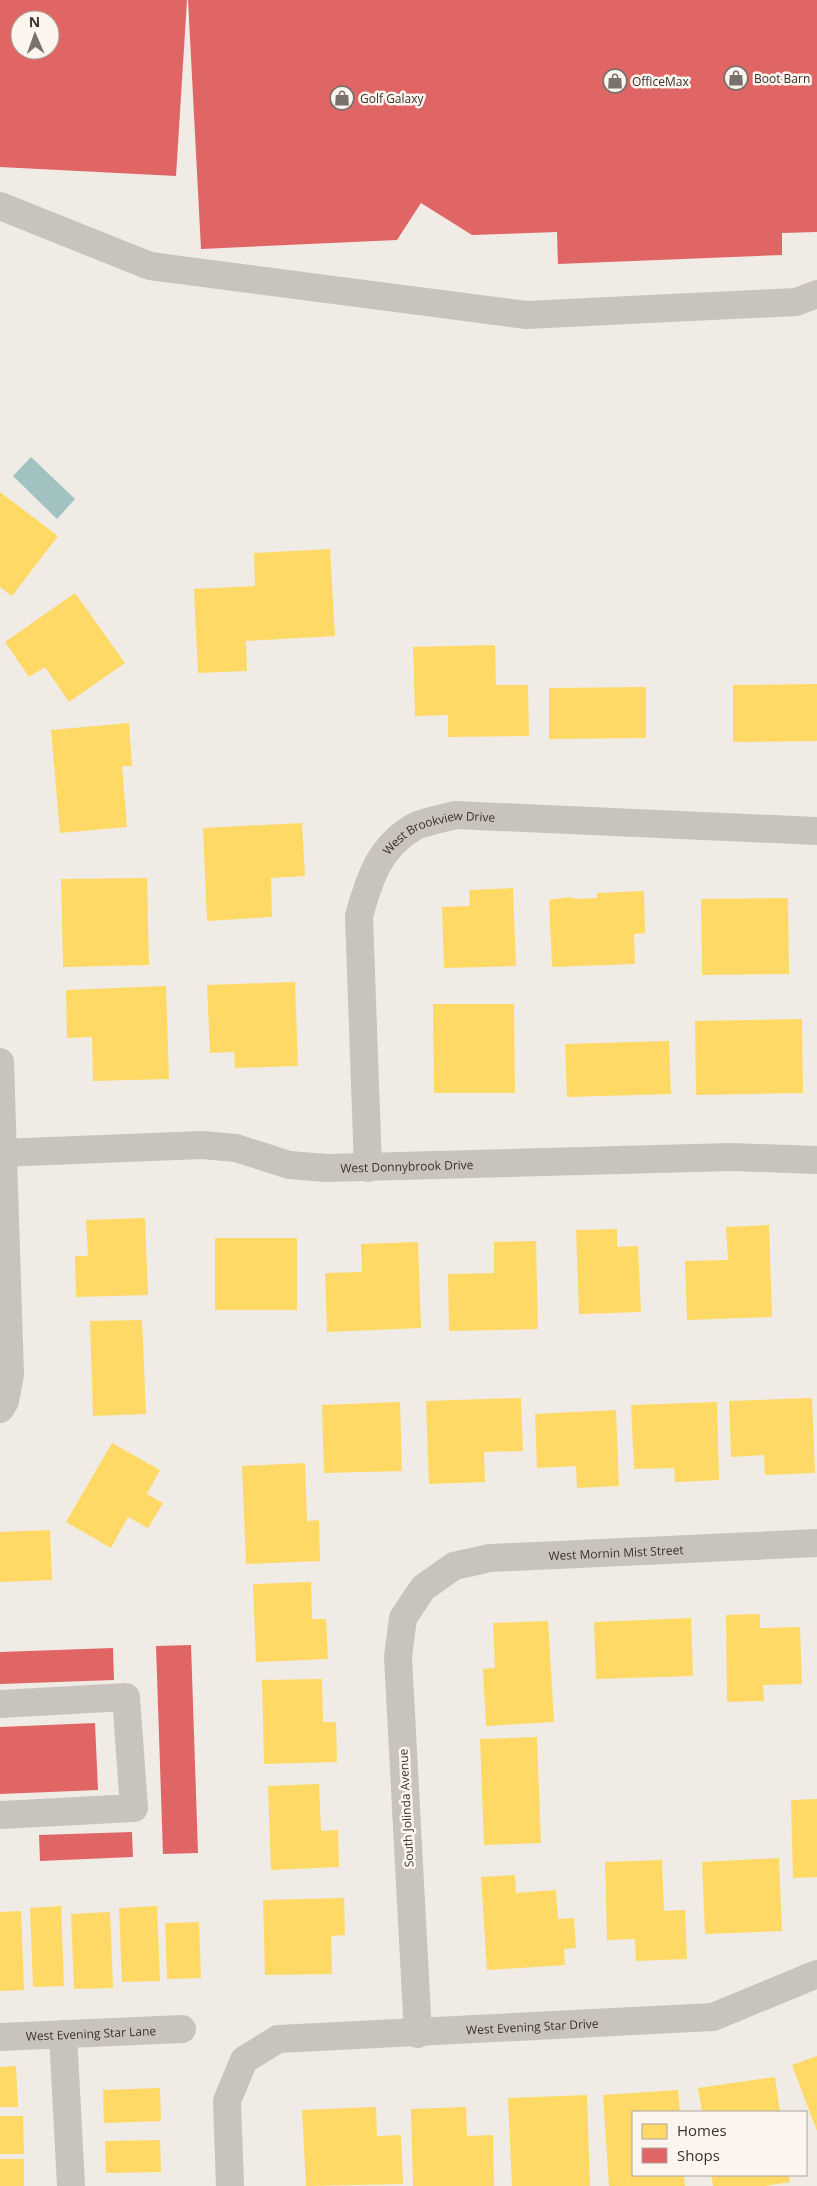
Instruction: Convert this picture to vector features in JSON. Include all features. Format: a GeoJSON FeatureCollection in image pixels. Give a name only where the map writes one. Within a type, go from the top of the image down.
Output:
{"type":"FeatureCollection","features":[{"type":"Feature","properties":{"kind":"street"},"geometry":{"type":"LineString","coordinates":[[0,206],[150,266],[526,315],[796,302],[817,294]]}},
{"type":"Feature","properties":{"kind":"street","name":"West Brookview Drive"},"geometry":{"type":"LineString","coordinates":[[368,1168],[359,916],[368,880],[385,850],[414,827],[454,815],[817,831]]}},
{"type":"Feature","properties":{"kind":"street"},"geometry":{"type":"LineString","coordinates":[[0,1062],[1,1153],[10,1374],[5,1401],[0,1409]]}},
{"type":"Feature","properties":{"kind":"street","name":"West Donnybrook Drive"},"geometry":{"type":"LineString","coordinates":[[1,1153],[202,1145],[236,1148],[289,1165],[368,1168],[731,1157],[817,1160]]}},
{"type":"Feature","properties":{"kind":"street","name":"West Mornin Mist Street"},"geometry":{"type":"LineString","coordinates":[[423,1588],[454,1566],[490,1558],[817,1543]]}},
{"type":"Feature","properties":{"kind":"street","name":"South Jolinda Avenue"},"geometry":{"type":"LineString","coordinates":[[418,2034],[398,1657],[403,1618],[423,1588]]}},
{"type":"Feature","properties":{"kind":"street"},"geometry":{"type":"LineString","coordinates":[[0,1704],[126,1698],[134,1808],[0,1815]]}},
{"type":"Feature","properties":{"kind":"street","name":"West Evening Star Drive"},"geometry":{"type":"LineString","coordinates":[[230,2186],[227,2101],[244,2060],[278,2040],[713,2017],[817,1974]]}},
{"type":"Feature","properties":{"kind":"street","name":"West Evening Star Lane"},"geometry":{"type":"LineString","coordinates":[[0,2037],[182,2029]]}},
{"type":"Feature","properties":{"kind":"street"},"geometry":{"type":"LineString","coordinates":[[63,2034],[70,2186]]}},
{"type":"Feature","properties":{"kind":"water"},"geometry":{"type":"Polygon","coordinates":[[[31,457],[75,499],[57,519],[13,476],[31,457]]]}},
{"type":"Feature","properties":{"kind":"building: Homes"},"geometry":{"type":"Polygon","coordinates":[[[0,492],[58,536],[12,596],[0,587],[0,492]]]}},
{"type":"Feature","properties":{"kind":"building: Homes"},"geometry":{"type":"Polygon","coordinates":[[[330,549],[335,636],[246,641],[247,671],[198,673],[194,589],[255,586],[254,553],[330,549]]]}},
{"type":"Feature","properties":{"kind":"building: Homes"},"geometry":{"type":"Polygon","coordinates":[[[75,593],[125,663],[69,702],[45,667],[29,677],[5,642],[75,593]]]}},
{"type":"Feature","properties":{"kind":"building: Homes"},"geometry":{"type":"Polygon","coordinates":[[[495,645],[496,685],[528,685],[529,736],[448,737],[448,715],[415,716],[413,647],[495,645]]]}},
{"type":"Feature","properties":{"kind":"building: Homes"},"geometry":{"type":"Polygon","coordinates":[[[817,684],[817,741],[733,742],[733,685],[817,684]]]}},
{"type":"Feature","properties":{"kind":"building: Homes"},"geometry":{"type":"Polygon","coordinates":[[[646,687],[646,738],[549,739],[549,688],[646,687]]]}},
{"type":"Feature","properties":{"kind":"building: Homes"},"geometry":{"type":"Polygon","coordinates":[[[129,723],[132,766],[122,766],[127,827],[60,833],[51,730],[129,723]]]}},
{"type":"Feature","properties":{"kind":"building: Homes"},"geometry":{"type":"Polygon","coordinates":[[[302,823],[305,876],[271,878],[272,917],[207,921],[203,828],[302,823]]]}},
{"type":"Feature","properties":{"kind":"building: Homes"},"geometry":{"type":"Polygon","coordinates":[[[147,878],[149,965],[63,967],[61,879],[147,878]]]}},
{"type":"Feature","properties":{"kind":"building: Homes"},"geometry":{"type":"Polygon","coordinates":[[[513,888],[516,966],[444,968],[442,907],[470,906],[469,890],[513,888]]]}},
{"type":"Feature","properties":{"kind":"building: Homes"},"geometry":{"type":"Polygon","coordinates":[[[644,891],[645,933],[634,934],[635,964],[552,967],[549,900],[570,897],[576,899],[597,898],[597,893],[644,891]]]}},
{"type":"Feature","properties":{"kind":"building: Homes"},"geometry":{"type":"Polygon","coordinates":[[[788,898],[789,974],[702,975],[701,899],[788,898]]]}},
{"type":"Feature","properties":{"kind":"building: Homes"},"geometry":{"type":"Polygon","coordinates":[[[295,982],[298,1066],[235,1068],[234,1052],[210,1053],[207,985],[295,982]]]}},
{"type":"Feature","properties":{"kind":"building: Homes"},"geometry":{"type":"Polygon","coordinates":[[[166,986],[169,1079],[93,1081],[92,1037],[67,1038],[66,990],[166,986]]]}},
{"type":"Feature","properties":{"kind":"building: Homes"},"geometry":{"type":"Polygon","coordinates":[[[433,1004],[514,1004],[515,1093],[434,1093],[433,1004]]]}},
{"type":"Feature","properties":{"kind":"building: Homes"},"geometry":{"type":"Polygon","coordinates":[[[802,1019],[803,1093],[696,1095],[695,1021],[802,1019]]]}},
{"type":"Feature","properties":{"kind":"building: Homes"},"geometry":{"type":"Polygon","coordinates":[[[669,1041],[671,1094],[567,1097],[565,1044],[669,1041]]]}},
{"type":"Feature","properties":{"kind":"building: Homes"},"geometry":{"type":"Polygon","coordinates":[[[145,1218],[148,1295],[76,1297],[75,1256],[88,1256],[86,1220],[145,1218]]]}},
{"type":"Feature","properties":{"kind":"building: Homes"},"geometry":{"type":"Polygon","coordinates":[[[769,1225],[772,1317],[687,1320],[685,1261],[728,1260],[726,1227],[769,1225]]]}},
{"type":"Feature","properties":{"kind":"building: Homes"},"geometry":{"type":"Polygon","coordinates":[[[617,1229],[617,1247],[638,1246],[641,1312],[579,1314],[576,1230],[617,1229]]]}},
{"type":"Feature","properties":{"kind":"building: Homes"},"geometry":{"type":"Polygon","coordinates":[[[215,1238],[297,1238],[297,1310],[215,1310],[215,1238]]]}},
{"type":"Feature","properties":{"kind":"building: Homes"},"geometry":{"type":"Polygon","coordinates":[[[536,1241],[538,1329],[449,1331],[448,1274],[494,1273],[494,1242],[536,1241]]]}},
{"type":"Feature","properties":{"kind":"building: Homes"},"geometry":{"type":"Polygon","coordinates":[[[418,1242],[421,1328],[327,1332],[325,1273],[362,1272],[361,1244],[418,1242]]]}},
{"type":"Feature","properties":{"kind":"building: Homes"},"geometry":{"type":"Polygon","coordinates":[[[142,1320],[146,1414],[93,1416],[90,1321],[142,1320]]]}},
{"type":"Feature","properties":{"kind":"building: Homes"},"geometry":{"type":"Polygon","coordinates":[[[521,1398],[523,1451],[484,1452],[485,1482],[429,1484],[426,1401],[521,1398]]]}},
{"type":"Feature","properties":{"kind":"building: Homes"},"geometry":{"type":"Polygon","coordinates":[[[812,1398],[815,1473],[765,1475],[764,1455],[731,1457],[729,1401],[812,1398]]]}},
{"type":"Feature","properties":{"kind":"building: Homes"},"geometry":{"type":"Polygon","coordinates":[[[400,1402],[402,1471],[324,1473],[322,1405],[400,1402]]]}},
{"type":"Feature","properties":{"kind":"building: Homes"},"geometry":{"type":"Polygon","coordinates":[[[717,1402],[719,1480],[675,1482],[674,1468],[634,1469],[631,1405],[717,1402]]]}},
{"type":"Feature","properties":{"kind":"building: Homes"},"geometry":{"type":"Polygon","coordinates":[[[616,1410],[619,1486],[577,1488],[576,1466],[537,1468],[535,1414],[616,1410]]]}},
{"type":"Feature","properties":{"kind":"building: Homes"},"geometry":{"type":"Polygon","coordinates":[[[112,1443],[160,1470],[147,1494],[163,1503],[148,1528],[128,1517],[111,1548],[66,1522],[112,1443]]]}},
{"type":"Feature","properties":{"kind":"building: Homes"},"geometry":{"type":"Polygon","coordinates":[[[305,1463],[307,1521],[319,1520],[320,1561],[246,1564],[242,1466],[305,1463]]]}},
{"type":"Feature","properties":{"kind":"building: Homes"},"geometry":{"type":"Polygon","coordinates":[[[50,1530],[52,1580],[0,1582],[0,1532],[50,1530]]]}},
{"type":"Feature","properties":{"kind":"building: Homes"},"geometry":{"type":"Polygon","coordinates":[[[311,1582],[312,1619],[326,1619],[328,1659],[256,1662],[253,1584],[311,1582]]]}},
{"type":"Feature","properties":{"kind":"building: Homes"},"geometry":{"type":"Polygon","coordinates":[[[760,1614],[760,1628],[800,1627],[802,1684],[763,1685],[764,1701],[727,1702],[726,1615],[760,1614]]]}},
{"type":"Feature","properties":{"kind":"building: Homes"},"geometry":{"type":"Polygon","coordinates":[[[691,1618],[693,1676],[596,1679],[594,1622],[691,1618]]]}},
{"type":"Feature","properties":{"kind":"building: Homes"},"geometry":{"type":"Polygon","coordinates":[[[548,1621],[554,1722],[486,1726],[483,1669],[495,1668],[493,1623],[548,1621]]]}},
{"type":"Feature","properties":{"kind":"building: Homes"},"geometry":{"type":"Polygon","coordinates":[[[322,1679],[323,1722],[336,1722],[337,1762],[264,1764],[262,1680],[322,1679]]]}},
{"type":"Feature","properties":{"kind":"building: Homes"},"geometry":{"type":"Polygon","coordinates":[[[537,1737],[541,1843],[484,1845],[480,1739],[537,1737]]]}},
{"type":"Feature","properties":{"kind":"building: Homes"},"geometry":{"type":"Polygon","coordinates":[[[319,1784],[321,1831],[338,1830],[339,1867],[271,1870],[268,1786],[319,1784]]]}},
{"type":"Feature","properties":{"kind":"building: Homes"},"geometry":{"type":"Polygon","coordinates":[[[817,1799],[817,1877],[793,1878],[791,1800],[817,1799]]]}},
{"type":"Feature","properties":{"kind":"building: Homes"},"geometry":{"type":"Polygon","coordinates":[[[779,1858],[782,1931],[705,1934],[702,1862],[779,1858]]]}},
{"type":"Feature","properties":{"kind":"building: Homes"},"geometry":{"type":"Polygon","coordinates":[[[662,1860],[664,1911],[685,1910],[687,1959],[636,1961],[635,1939],[607,1940],[605,1862],[662,1860]]]}},
{"type":"Feature","properties":{"kind":"building: Homes"},"geometry":{"type":"Polygon","coordinates":[[[515,1875],[516,1893],[556,1890],[558,1919],[574,1918],[576,1948],[564,1949],[565,1965],[487,1970],[481,1877],[515,1875]]]}},
{"type":"Feature","properties":{"kind":"building: Homes"},"geometry":{"type":"Polygon","coordinates":[[[344,1898],[345,1935],[331,1936],[332,1974],[265,1975],[263,1900],[344,1898]]]}},
{"type":"Feature","properties":{"kind":"building: Homes"},"geometry":{"type":"Polygon","coordinates":[[[61,1906],[64,1986],[33,1987],[30,1908],[61,1906]]]}},
{"type":"Feature","properties":{"kind":"building: Homes"},"geometry":{"type":"Polygon","coordinates":[[[157,1906],[160,1981],[122,1982],[119,1908],[157,1906]]]}},
{"type":"Feature","properties":{"kind":"building: Homes"},"geometry":{"type":"Polygon","coordinates":[[[21,1911],[24,1990],[0,1991],[0,1912],[21,1911]]]}},
{"type":"Feature","properties":{"kind":"building: Homes"},"geometry":{"type":"Polygon","coordinates":[[[110,1912],[113,1988],[74,1989],[71,1914],[110,1912]]]}},
{"type":"Feature","properties":{"kind":"building: Homes"},"geometry":{"type":"Polygon","coordinates":[[[199,1922],[201,1978],[167,1979],[165,1923],[199,1922]]]}},
{"type":"Feature","properties":{"kind":"building: Homes"},"geometry":{"type":"Polygon","coordinates":[[[817,2056],[817,2131],[792,2065],[817,2056]]]}},
{"type":"Feature","properties":{"kind":"building: Homes"},"geometry":{"type":"Polygon","coordinates":[[[16,2066],[18,2107],[0,2107],[0,2067],[16,2066]]]}},
{"type":"Feature","properties":{"kind":"building: Homes"},"geometry":{"type":"Polygon","coordinates":[[[775,2077],[780,2111],[702,2111],[698,2088],[775,2077]]]}},
{"type":"Feature","properties":{"kind":"building: Homes"},"geometry":{"type":"Polygon","coordinates":[[[160,2088],[161,2121],[104,2123],[103,2090],[160,2088]]]}},
{"type":"Feature","properties":{"kind":"building: Homes"},"geometry":{"type":"Polygon","coordinates":[[[678,2090],[680,2111],[632,2111],[632,2176],[684,2176],[685,2186],[609,2186],[603,2095],[678,2090]]]}},
{"type":"Feature","properties":{"kind":"building: Homes"},"geometry":{"type":"Polygon","coordinates":[[[587,2095],[590,2186],[512,2186],[508,2098],[587,2095]]]}},
{"type":"Feature","properties":{"kind":"building: Homes"},"geometry":{"type":"Polygon","coordinates":[[[376,2107],[377,2136],[401,2135],[403,2184],[306,2186],[302,2110],[376,2107]]]}},
{"type":"Feature","properties":{"kind":"building: Homes"},"geometry":{"type":"Polygon","coordinates":[[[466,2107],[467,2136],[493,2135],[494,2186],[413,2186],[411,2109],[466,2107]]]}},
{"type":"Feature","properties":{"kind":"building: Homes"},"geometry":{"type":"Polygon","coordinates":[[[0,2116],[23,2116],[24,2154],[0,2154],[0,2116]]]}},
{"type":"Feature","properties":{"kind":"building: Homes"},"geometry":{"type":"Polygon","coordinates":[[[160,2140],[161,2172],[106,2173],[105,2141],[160,2140]]]}},
{"type":"Feature","properties":{"kind":"building: Homes"},"geometry":{"type":"Polygon","coordinates":[[[0,2159],[24,2159],[24,2186],[0,2186],[0,2159]]]}},
{"type":"Feature","properties":{"kind":"building: Homes"},"geometry":{"type":"Polygon","coordinates":[[[711,2176],[789,2176],[790,2182],[765,2186],[713,2186],[711,2176]]]}},
{"type":"Feature","properties":{"kind":"building: Shops"},"geometry":{"type":"Polygon","coordinates":[[[0,0],[187,0],[176,176],[0,167],[0,0]]]}},
{"type":"Feature","properties":{"kind":"building: Shops"},"geometry":{"type":"Polygon","coordinates":[[[188,0],[817,0],[817,232],[782,233],[782,255],[558,264],[557,232],[472,235],[421,203],[397,240],[201,249],[188,0]]]}},
{"type":"Feature","properties":{"kind":"building: Shops"},"geometry":{"type":"Polygon","coordinates":[[[191,1645],[198,1853],[163,1854],[156,1646],[191,1645]]]}},
{"type":"Feature","properties":{"kind":"building: Shops"},"geometry":{"type":"Polygon","coordinates":[[[113,1648],[114,1680],[0,1684],[0,1652],[113,1648]]]}},
{"type":"Feature","properties":{"kind":"building: Shops"},"geometry":{"type":"Polygon","coordinates":[[[95,1723],[98,1790],[0,1794],[0,1727],[95,1723]]]}},
{"type":"Feature","properties":{"kind":"building: Shops"},"geometry":{"type":"Polygon","coordinates":[[[132,1832],[133,1857],[40,1861],[39,1835],[132,1832]]]}},
{"type":"Feature","properties":{"kind":"place","name":"Boot Barn"},"geometry":{"type":"Point","coordinates":[736,78]}},
{"type":"Feature","properties":{"kind":"place","name":"OfficeMax"},"geometry":{"type":"Point","coordinates":[615,81]}},
{"type":"Feature","properties":{"kind":"place","name":"Golf Galaxy"},"geometry":{"type":"Point","coordinates":[342,98]}}]}
